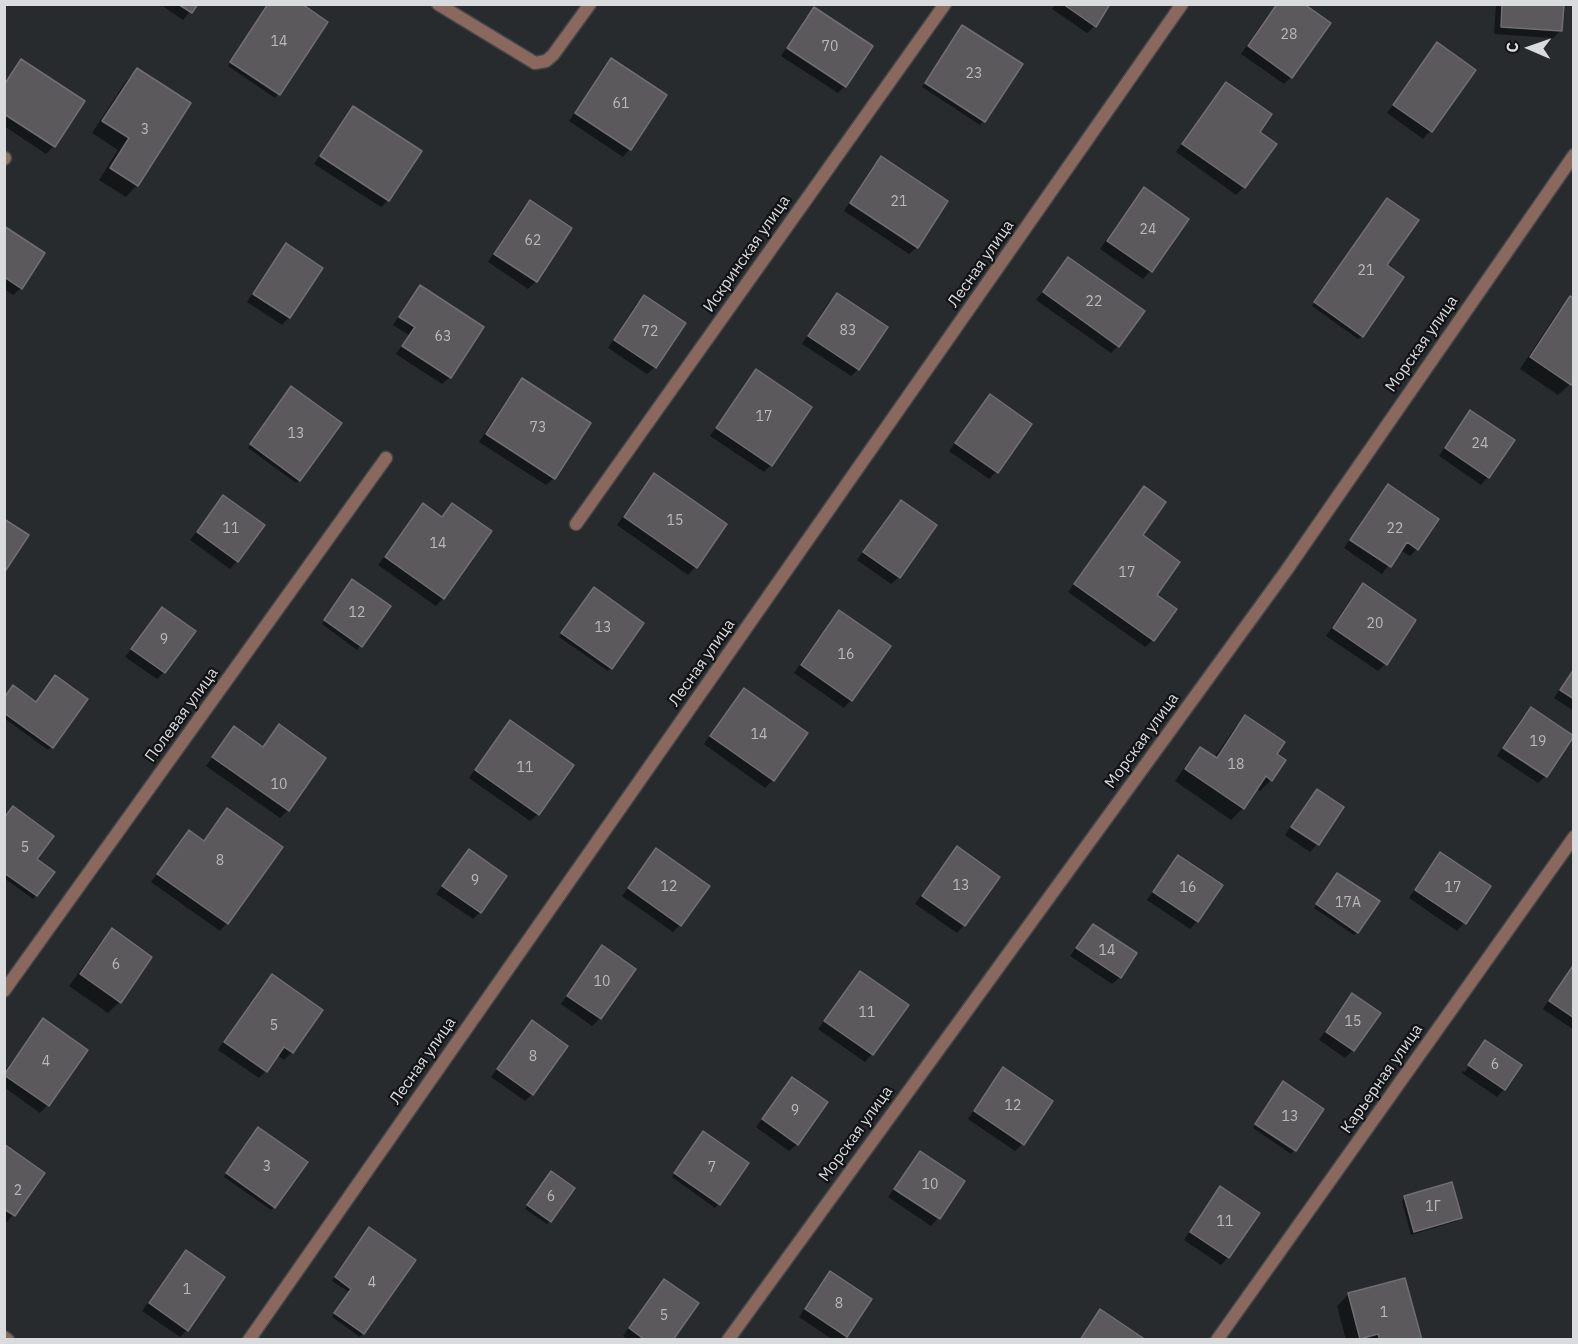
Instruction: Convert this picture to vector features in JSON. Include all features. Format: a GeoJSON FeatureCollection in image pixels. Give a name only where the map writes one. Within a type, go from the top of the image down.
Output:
{"type":"FeatureCollection","features":[{"type":"Feature","properties":{"kind":"street"},"geometry":{"type":"LineString","coordinates":[[438,4],[535,63],[546,61],[552,55],[590,4]]}},
{"type":"Feature","properties":{"kind":"street","name":"Искринская улица"},"geometry":{"type":"LineString","coordinates":[[576,524],[945,4]]}},
{"type":"Feature","properties":{"kind":"street","name":"Лесная улица"},"geometry":{"type":"LineString","coordinates":[[249,1340],[1182,4]]}},
{"type":"Feature","properties":{"kind":"street","name":"Морская улица"},"geometry":{"type":"LineString","coordinates":[[728,1340],[1286,571],[1574,155]]}},
{"type":"Feature","properties":{"kind":"street","name":"Полевая улица"},"geometry":{"type":"LineString","coordinates":[[4,991],[386,458]]}},
{"type":"Feature","properties":{"kind":"street","name":"Карьерная улица"},"geometry":{"type":"LineString","coordinates":[[1217,1340],[1574,837]]}},
{"type":"Feature","properties":{"kind":"street"},"geometry":{"type":"LineString","coordinates":[[4,1337],[8,1340]]}},
{"type":"Feature","properties":{"kind":"building"},"geometry":{"type":"Polygon","coordinates":[[[178,4],[198,4],[192,13],[178,4]]]}},
{"type":"Feature","properties":{"kind":"building"},"geometry":{"type":"Polygon","coordinates":[[[268,4],[302,4],[328,22],[280,95],[230,62],[268,4]]]}},
{"type":"Feature","properties":{"kind":"building"},"geometry":{"type":"Polygon","coordinates":[[[1063,4],[1110,4],[1096,27],[1063,4]]]}},
{"type":"Feature","properties":{"kind":"building"},"geometry":{"type":"Polygon","coordinates":[[[1277,4],[1304,4],[1331,23],[1292,78],[1248,46],[1277,4]]]}},
{"type":"Feature","properties":{"kind":"building"},"geometry":{"type":"Polygon","coordinates":[[[1502,4],[1564,4],[1562,31],[1501,27],[1502,4]]]}},
{"type":"Feature","properties":{"kind":"building"},"geometry":{"type":"Polygon","coordinates":[[[814,7],[873,46],[846,87],[787,48],[814,7]]]}},
{"type":"Feature","properties":{"kind":"building"},"geometry":{"type":"Polygon","coordinates":[[[962,25],[1023,64],[985,122],[925,83],[962,25]]]}},
{"type":"Feature","properties":{"kind":"building"},"geometry":{"type":"Polygon","coordinates":[[[1437,42],[1476,70],[1432,132],[1393,105],[1437,42]]]}},
{"type":"Feature","properties":{"kind":"building"},"geometry":{"type":"Polygon","coordinates":[[[611,58],[667,95],[631,150],[575,113],[611,58]]]}},
{"type":"Feature","properties":{"kind":"building"},"geometry":{"type":"Polygon","coordinates":[[[21,59],[85,101],[55,147],[4,114],[4,85],[21,59]]]}},
{"type":"Feature","properties":{"kind":"building"},"geometry":{"type":"Polygon","coordinates":[[[137,68],[191,103],[138,186],[110,168],[129,138],[102,121],[137,68]]]}},
{"type":"Feature","properties":{"kind":"building"},"geometry":{"type":"Polygon","coordinates":[[[1226,82],[1272,114],[1260,132],[1277,144],[1245,188],[1182,144],[1226,82]]]}},
{"type":"Feature","properties":{"kind":"building"},"geometry":{"type":"Polygon","coordinates":[[[353,106],[422,151],[389,201],[320,156],[353,106]]]}},
{"type":"Feature","properties":{"kind":"building"},"geometry":{"type":"Polygon","coordinates":[[[881,156],[948,201],[918,248],[850,203],[881,156]]]}},
{"type":"Feature","properties":{"kind":"building"},"geometry":{"type":"Polygon","coordinates":[[[1144,187],[1189,219],[1152,272],[1107,241],[1144,187]]]}},
{"type":"Feature","properties":{"kind":"building"},"geometry":{"type":"Polygon","coordinates":[[[1387,198],[1419,220],[1387,265],[1404,277],[1363,337],[1314,302],[1387,198]]]}},
{"type":"Feature","properties":{"kind":"building"},"geometry":{"type":"Polygon","coordinates":[[[530,200],[572,228],[537,282],[494,254],[530,200]]]}},
{"type":"Feature","properties":{"kind":"building"},"geometry":{"type":"Polygon","coordinates":[[[4,226],[45,253],[22,289],[4,277],[4,226]]]}},
{"type":"Feature","properties":{"kind":"building"},"geometry":{"type":"Polygon","coordinates":[[[286,243],[323,268],[290,318],[253,294],[286,243]]]}},
{"type":"Feature","properties":{"kind":"building"},"geometry":{"type":"Polygon","coordinates":[[[1068,257],[1145,311],[1119,347],[1043,292],[1068,257]]]}},
{"type":"Feature","properties":{"kind":"building"},"geometry":{"type":"Polygon","coordinates":[[[420,285],[484,327],[451,378],[402,346],[415,327],[399,317],[420,285]]]}},
{"type":"Feature","properties":{"kind":"building"},"geometry":{"type":"Polygon","coordinates":[[[837,293],[888,327],[859,370],[808,336],[837,293]]]}},
{"type":"Feature","properties":{"kind":"building"},"geometry":{"type":"Polygon","coordinates":[[[644,295],[686,323],[656,368],[614,340],[644,295]]]}},
{"type":"Feature","properties":{"kind":"building"},"geometry":{"type":"Polygon","coordinates":[[[1570,296],[1574,298],[1574,381],[1571,385],[1530,357],[1570,296]]]}},
{"type":"Feature","properties":{"kind":"building"},"geometry":{"type":"Polygon","coordinates":[[[756,369],[812,407],[772,466],[716,428],[756,369]]]}},
{"type":"Feature","properties":{"kind":"building"},"geometry":{"type":"Polygon","coordinates":[[[522,378],[591,423],[555,479],[486,434],[522,378]]]}},
{"type":"Feature","properties":{"kind":"building"},"geometry":{"type":"Polygon","coordinates":[[[291,386],[342,423],[300,481],[250,444],[291,386]]]}},
{"type":"Feature","properties":{"kind":"building"},"geometry":{"type":"Polygon","coordinates":[[[990,394],[1032,424],[998,473],[955,443],[990,394]]]}},
{"type":"Feature","properties":{"kind":"building"},"geometry":{"type":"Polygon","coordinates":[[[1470,410],[1515,440],[1489,478],[1445,448],[1470,410]]]}},
{"type":"Feature","properties":{"kind":"building"},"geometry":{"type":"Polygon","coordinates":[[[654,473],[727,524],[697,568],[624,517],[654,473]]]}},
{"type":"Feature","properties":{"kind":"building"},"geometry":{"type":"Polygon","coordinates":[[[1388,484],[1439,519],[1418,550],[1407,542],[1391,567],[1350,540],[1388,484]]]}},
{"type":"Feature","properties":{"kind":"building"},"geometry":{"type":"Polygon","coordinates":[[[1144,486],[1166,502],[1143,535],[1180,562],[1157,595],[1177,609],[1154,641],[1074,584],[1144,486]]]}},
{"type":"Feature","properties":{"kind":"building"},"geometry":{"type":"Polygon","coordinates":[[[223,495],[265,525],[238,562],[197,532],[223,495]]]}},
{"type":"Feature","properties":{"kind":"building"},"geometry":{"type":"Polygon","coordinates":[[[901,500],[937,525],[900,578],[863,552],[901,500]]]}},
{"type":"Feature","properties":{"kind":"building"},"geometry":{"type":"Polygon","coordinates":[[[423,503],[442,517],[452,503],[492,531],[444,599],[385,557],[423,503]]]}},
{"type":"Feature","properties":{"kind":"building"},"geometry":{"type":"Polygon","coordinates":[[[4,519],[29,535],[4,573],[4,519]]]}},
{"type":"Feature","properties":{"kind":"building"},"geometry":{"type":"Polygon","coordinates":[[[352,579],[391,606],[362,647],[324,620],[352,579]]]}},
{"type":"Feature","properties":{"kind":"building"},"geometry":{"type":"Polygon","coordinates":[[[1363,583],[1416,620],[1387,665],[1333,628],[1363,583]]]}},
{"type":"Feature","properties":{"kind":"building"},"geometry":{"type":"Polygon","coordinates":[[[594,587],[644,623],[612,669],[561,633],[594,587]]]}},
{"type":"Feature","properties":{"kind":"building"},"geometry":{"type":"Polygon","coordinates":[[[162,607],[196,631],[165,673],[131,649],[162,607]]]}},
{"type":"Feature","properties":{"kind":"building"},"geometry":{"type":"Polygon","coordinates":[[[839,610],[891,646],[852,701],[801,665],[839,610]]]}},
{"type":"Feature","properties":{"kind":"building"},"geometry":{"type":"Polygon","coordinates":[[[1574,669],[1574,699],[1560,690],[1574,669]]]}},
{"type":"Feature","properties":{"kind":"building"},"geometry":{"type":"Polygon","coordinates":[[[55,675],[88,699],[53,748],[4,713],[4,698],[13,685],[36,702],[55,675]]]}},
{"type":"Feature","properties":{"kind":"building"},"geometry":{"type":"Polygon","coordinates":[[[744,688],[808,733],[774,781],[710,736],[744,688]]]}},
{"type":"Feature","properties":{"kind":"building"},"geometry":{"type":"Polygon","coordinates":[[[1531,707],[1574,736],[1547,777],[1503,748],[1531,707]]]}},
{"type":"Feature","properties":{"kind":"building"},"geometry":{"type":"Polygon","coordinates":[[[1245,715],[1285,742],[1277,754],[1286,760],[1272,781],[1266,776],[1244,809],[1185,769],[1200,747],[1217,758],[1245,715]]]}},
{"type":"Feature","properties":{"kind":"building"},"geometry":{"type":"Polygon","coordinates":[[[510,720],[574,765],[539,815],[475,770],[510,720]]]}},
{"type":"Feature","properties":{"kind":"building"},"geometry":{"type":"Polygon","coordinates":[[[279,724],[326,758],[289,811],[212,757],[234,726],[263,747],[279,724]]]}},
{"type":"Feature","properties":{"kind":"building"},"geometry":{"type":"Polygon","coordinates":[[[1317,789],[1344,807],[1319,845],[1291,827],[1317,789]]]}},
{"type":"Feature","properties":{"kind":"building"},"geometry":{"type":"Polygon","coordinates":[[[13,806],[54,836],[37,859],[55,872],[37,896],[4,873],[4,818],[13,806]]]}},
{"type":"Feature","properties":{"kind":"building"},"geometry":{"type":"Polygon","coordinates":[[[227,808],[283,847],[228,924],[157,874],[189,830],[204,841],[227,808]]]}},
{"type":"Feature","properties":{"kind":"building"},"geometry":{"type":"Polygon","coordinates":[[[957,846],[1000,877],[965,926],[922,896],[957,846]]]}},
{"type":"Feature","properties":{"kind":"building"},"geometry":{"type":"Polygon","coordinates":[[[656,848],[710,886],[681,926],[628,888],[656,848]]]}},
{"type":"Feature","properties":{"kind":"building"},"geometry":{"type":"Polygon","coordinates":[[[469,849],[507,876],[481,913],[442,886],[469,849]]]}},
{"type":"Feature","properties":{"kind":"building"},"geometry":{"type":"Polygon","coordinates":[[[1440,852],[1491,886],[1466,924],[1415,890],[1440,852]]]}},
{"type":"Feature","properties":{"kind":"building"},"geometry":{"type":"Polygon","coordinates":[[[1178,855],[1223,885],[1198,922],[1153,892],[1178,855]]]}},
{"type":"Feature","properties":{"kind":"building"},"geometry":{"type":"Polygon","coordinates":[[[1337,873],[1380,901],[1358,933],[1316,904],[1337,873]]]}},
{"type":"Feature","properties":{"kind":"building"},"geometry":{"type":"Polygon","coordinates":[[[1093,924],[1137,953],[1121,978],[1076,948],[1093,924]]]}},
{"type":"Feature","properties":{"kind":"building"},"geometry":{"type":"Polygon","coordinates":[[[112,928],[152,957],[121,1003],[80,974],[112,928]]]}},
{"type":"Feature","properties":{"kind":"building"},"geometry":{"type":"Polygon","coordinates":[[[602,945],[636,969],[601,1019],[567,996],[602,945]]]}},
{"type":"Feature","properties":{"kind":"building"},"geometry":{"type":"Polygon","coordinates":[[[1574,964],[1574,1018],[1549,1001],[1574,964]]]}},
{"type":"Feature","properties":{"kind":"building"},"geometry":{"type":"Polygon","coordinates":[[[860,971],[909,1005],[873,1055],[824,1021],[860,971]]]}},
{"type":"Feature","properties":{"kind":"building"},"geometry":{"type":"Polygon","coordinates":[[[272,974],[323,1010],[293,1053],[284,1047],[267,1072],[224,1042],[272,974]]]}},
{"type":"Feature","properties":{"kind":"building"},"geometry":{"type":"Polygon","coordinates":[[[1352,993],[1381,1013],[1354,1051],[1326,1032],[1352,993]]]}},
{"type":"Feature","properties":{"kind":"building"},"geometry":{"type":"Polygon","coordinates":[[[43,1018],[88,1050],[49,1106],[4,1075],[43,1018]]]}},
{"type":"Feature","properties":{"kind":"building"},"geometry":{"type":"Polygon","coordinates":[[[532,1020],[568,1046],[533,1095],[497,1069],[532,1020]]]}},
{"type":"Feature","properties":{"kind":"building"},"geometry":{"type":"Polygon","coordinates":[[[1485,1040],[1522,1065],[1505,1090],[1468,1065],[1485,1040]]]}},
{"type":"Feature","properties":{"kind":"building"},"geometry":{"type":"Polygon","coordinates":[[[1003,1067],[1053,1101],[1024,1145],[974,1111],[1003,1067]]]}},
{"type":"Feature","properties":{"kind":"building"},"geometry":{"type":"Polygon","coordinates":[[[792,1077],[828,1102],[798,1145],[762,1119],[792,1077]]]}},
{"type":"Feature","properties":{"kind":"building"},"geometry":{"type":"Polygon","coordinates":[[[1283,1081],[1324,1109],[1296,1151],[1255,1124],[1283,1081]]]}},
{"type":"Feature","properties":{"kind":"building"},"geometry":{"type":"Polygon","coordinates":[[[258,1127],[308,1162],[275,1208],[226,1173],[258,1127]]]}},
{"type":"Feature","properties":{"kind":"building"},"geometry":{"type":"Polygon","coordinates":[[[703,1131],[749,1163],[720,1205],[674,1173],[703,1131]]]}},
{"type":"Feature","properties":{"kind":"building"},"geometry":{"type":"Polygon","coordinates":[[[4,1144],[45,1173],[15,1216],[4,1209],[4,1144]]]}},
{"type":"Feature","properties":{"kind":"building"},"geometry":{"type":"Polygon","coordinates":[[[920,1151],[965,1181],[940,1219],[894,1189],[920,1151]]]}},
{"type":"Feature","properties":{"kind":"building"},"geometry":{"type":"Polygon","coordinates":[[[551,1171],[575,1188],[551,1222],[527,1205],[551,1171]]]}},
{"type":"Feature","properties":{"kind":"building"},"geometry":{"type":"Polygon","coordinates":[[[1452,1182],[1462,1218],[1414,1232],[1404,1196],[1452,1182]]]}},
{"type":"Feature","properties":{"kind":"building"},"geometry":{"type":"Polygon","coordinates":[[[1220,1186],[1260,1213],[1229,1258],[1190,1232],[1220,1186]]]}},
{"type":"Feature","properties":{"kind":"building"},"geometry":{"type":"Polygon","coordinates":[[[369,1227],[416,1260],[364,1334],[334,1313],[351,1289],[335,1277],[369,1227]]]}},
{"type":"Feature","properties":{"kind":"building"},"geometry":{"type":"Polygon","coordinates":[[[186,1250],[225,1277],[188,1331],[149,1303],[186,1250]]]}},
{"type":"Feature","properties":{"kind":"building"},"geometry":{"type":"Polygon","coordinates":[[[830,1271],[872,1299],[847,1337],[805,1309],[830,1271]]]}},
{"type":"Feature","properties":{"kind":"building"},"geometry":{"type":"Polygon","coordinates":[[[1405,1278],[1422,1340],[1380,1340],[1378,1334],[1360,1339],[1348,1293],[1405,1278]]]}},
{"type":"Feature","properties":{"kind":"building"},"geometry":{"type":"Polygon","coordinates":[[[664,1279],[699,1303],[673,1340],[645,1340],[629,1328],[664,1279]]]}},
{"type":"Feature","properties":{"kind":"building"},"geometry":{"type":"Polygon","coordinates":[[[1100,1309],[1146,1340],[1080,1340],[1100,1309]]]}}]}
